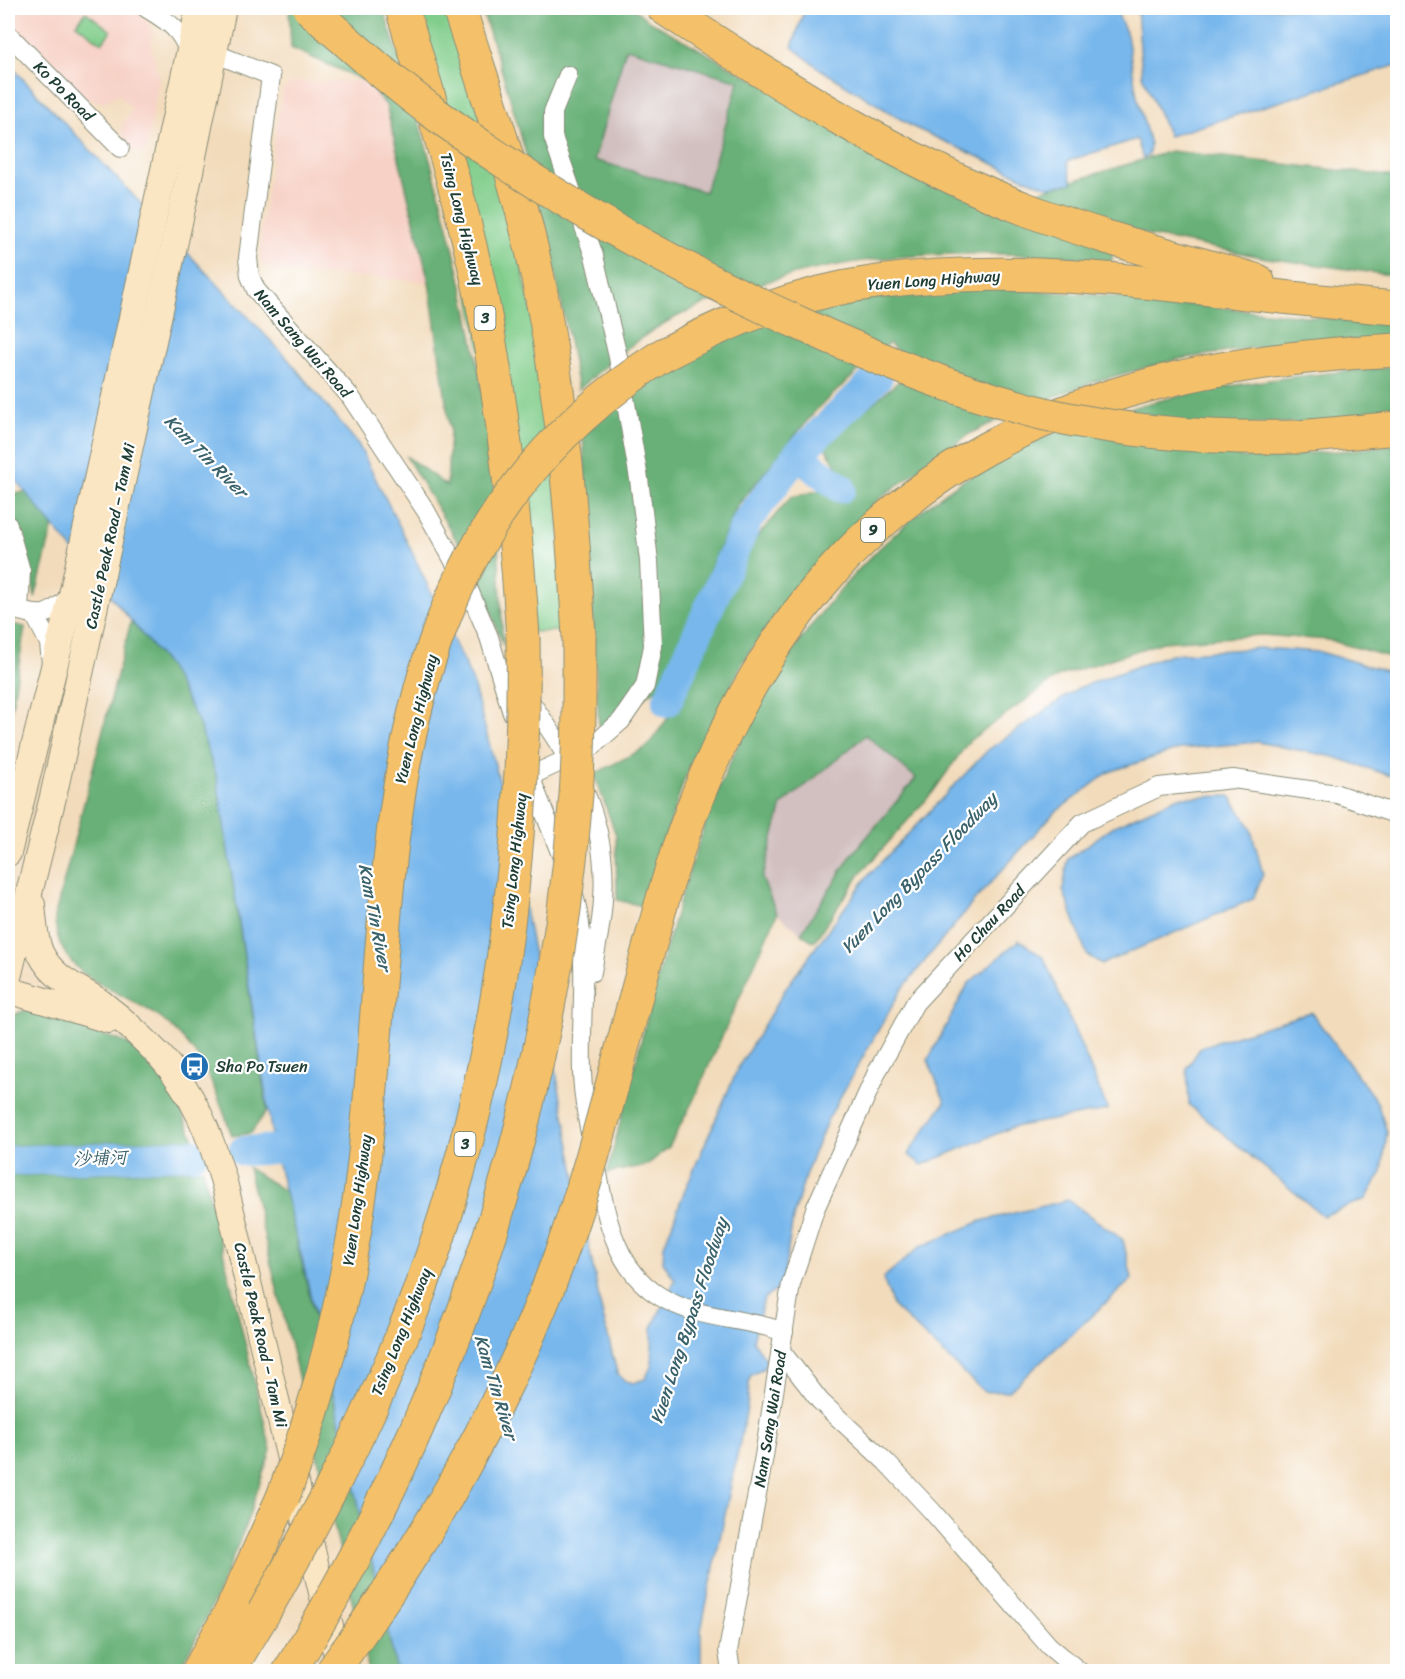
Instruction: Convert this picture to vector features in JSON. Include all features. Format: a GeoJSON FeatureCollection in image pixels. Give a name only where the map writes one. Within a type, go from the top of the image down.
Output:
{"type":"FeatureCollection","features":[{"type":"Feature","properties":{"kind":"highway"},"geometry":{"type":"LineString","coordinates":[[309,8],[376,67],[439,117],[537,183],[694,272],[820,333],[936,380],[1045,414],[1161,434],[1241,439],[1298,438],[1398,428]]}},
{"type":"Feature","properties":{"kind":"highway","name":"Tsing Long Highway"},"geometry":{"type":"LineString","coordinates":[[230,1651],[312,1524],[367,1417],[425,1276],[459,1171],[485,1068],[506,943],[518,848],[524,710],[523,638],[507,457],[482,299],[447,156],[402,8]]}},
{"type":"Feature","properties":{"kind":"highway"},"geometry":{"type":"LineString","coordinates":[[289,1671],[338,1590],[405,1460],[454,1341],[504,1194],[535,1072],[566,897],[577,792],[579,637],[567,461],[546,321],[532,254],[502,144],[459,8]]}},
{"type":"Feature","properties":{"kind":"highway"},"geometry":{"type":"LineString","coordinates":[[664,8],[853,126],[929,167],[982,191],[1029,211],[1132,246],[1332,304]]}},
{"type":"Feature","properties":{"kind":"highway","name":"Yuen Long Highway"},"geometry":{"type":"LineString","coordinates":[[198,1671],[230,1651],[253,1566],[298,1456],[325,1370],[347,1276],[366,1141],[385,886],[406,747],[431,653],[470,561],[512,493],[539,459],[588,409],[663,355],[704,333],[780,304],[844,287],[905,279],[999,275],[1059,277],[1332,304],[1398,308]]}},
{"type":"Feature","properties":{"kind":"highway","name":"9"},"geometry":{"type":"LineString","coordinates":[[332,1671],[367,1624],[424,1535],[483,1432],[528,1334],[578,1205],[677,854],[728,726],[765,661],[806,601],[845,556],[880,523],[947,472],[986,448],[1047,417],[1139,386],[1241,365],[1398,350]]}},
{"type":"Feature","properties":{"kind":"main road","name":"Castle Peak Road – Tam Mi"},"geometry":{"type":"LineString","coordinates":[[8,853],[72,591],[199,8]]}},
{"type":"Feature","properties":{"kind":"main road","name":"Castle Peak Road – Tam Mi"},"geometry":{"type":"LineString","coordinates":[[223,8],[187,186],[30,893],[40,954],[49,967],[70,986],[100,1002],[146,1042],[179,1078],[194,1101],[214,1149],[341,1671]]}},
{"type":"Feature","properties":{"kind":"main road"},"geometry":{"type":"LineString","coordinates":[[30,893],[8,976],[70,986]]}},
{"type":"Feature","properties":{"kind":"main road","name":"Castle Peak Road – Tam Mi"},"geometry":{"type":"LineString","coordinates":[[8,976],[126,1026]]}},
{"type":"Feature","properties":{"kind":"street"},"geometry":{"type":"LineString","coordinates":[[146,8],[174,26],[183,38],[188,52]]}},
{"type":"Feature","properties":{"kind":"street","name":"Ko Po Road"},"geometry":{"type":"LineString","coordinates":[[8,34],[120,148]]}},
{"type":"Feature","properties":{"kind":"street","name":"Nam Sang Wai Road"},"geometry":{"type":"LineString","coordinates":[[214,54],[272,76],[248,258],[253,284],[331,372],[389,451],[466,583],[489,637],[530,776],[576,900],[584,967],[582,1026],[584,1099],[605,1209],[619,1251],[633,1272],[660,1297],[685,1309],[776,1329],[781,1352],[728,1651],[731,1671]]}},
{"type":"Feature","properties":{"kind":"street"},"geometry":{"type":"LineString","coordinates":[[530,776],[569,759],[601,741],[636,703],[645,686],[651,666],[653,633],[639,479],[618,357],[594,256],[553,137],[553,112],[568,75]]}},
{"type":"Feature","properties":{"kind":"street"},"geometry":{"type":"LineString","coordinates":[[8,525],[21,571],[21,612],[49,643],[51,674]]}},
{"type":"Feature","properties":{"kind":"street"},"geometry":{"type":"LineString","coordinates":[[21,612],[57,608],[72,591]]}},
{"type":"Feature","properties":{"kind":"street","name":"Nam Sang Wai Road"},"geometry":{"type":"LineString","coordinates":[[489,637],[569,759],[593,808],[604,859],[601,920],[582,1026]]}},
{"type":"Feature","properties":{"kind":"street","name":"Ho Chau Road"},"geometry":{"type":"LineString","coordinates":[[776,1329],[815,1209],[878,1070],[915,1003],[1082,823],[1159,787],[1233,779],[1337,794],[1398,815]]}},
{"type":"Feature","properties":{"kind":"street"},"geometry":{"type":"LineString","coordinates":[[781,1352],[820,1401],[886,1462],[932,1510],[1049,1646],[1080,1671]]}},
{"type":"Feature","properties":{"kind":"shaded area"},"geometry":{"type":"Polygon","coordinates":[[[8,8],[129,8],[149,22],[153,33],[151,45],[159,79],[144,154],[131,148],[123,136],[121,126],[133,109],[118,94],[105,102],[85,99],[8,21],[8,8]]]}},
{"type":"Feature","properties":{"kind":"shaded area"},"geometry":{"type":"Polygon","coordinates":[[[626,48],[738,80],[705,192],[594,160],[626,48]]]}},
{"type":"Feature","properties":{"kind":"shaded area"},"geometry":{"type":"Polygon","coordinates":[[[365,81],[386,105],[429,282],[277,271],[260,262],[261,232],[282,90],[292,82],[365,81]]]}},
{"type":"Feature","properties":{"kind":"shaded area"},"geometry":{"type":"Polygon","coordinates":[[[867,735],[916,778],[851,856],[801,933],[774,912],[762,878],[782,805],[867,735]]]}},
{"type":"Feature","properties":{"kind":"green space"},"geometry":{"type":"Polygon","coordinates":[[[289,8],[383,8],[433,170],[461,280],[472,335],[493,472],[503,646],[479,578],[406,456],[447,486],[450,430],[429,282],[386,105],[365,81],[291,48],[289,8]]]}},
{"type":"Feature","properties":{"kind":"green space"},"geometry":{"type":"Polygon","coordinates":[[[416,8],[447,8],[494,164],[523,271],[545,378],[555,456],[562,631],[533,632],[416,8]]]}},
{"type":"Feature","properties":{"kind":"green space"},"geometry":{"type":"Polygon","coordinates":[[[481,8],[633,8],[648,20],[743,74],[1112,250],[1112,261],[1056,256],[946,254],[838,265],[785,277],[732,293],[666,322],[627,349],[578,390],[549,244],[525,149],[481,8]],[[626,48],[594,160],[705,192],[739,81],[626,48]]]}},
{"type":"Feature","properties":{"kind":"green space"},"geometry":{"type":"Polygon","coordinates":[[[86,12],[111,31],[102,43],[76,24],[86,12]]]}},
{"type":"Feature","properties":{"kind":"green space"},"geometry":{"type":"Polygon","coordinates":[[[1171,151],[1397,177],[1397,276],[1267,258],[1152,236],[1030,194],[1171,151]]]}},
{"type":"Feature","properties":{"kind":"green space"},"geometry":{"type":"Polygon","coordinates":[[[971,286],[1094,295],[1397,325],[1397,339],[1274,345],[1179,359],[1096,381],[1028,406],[971,433],[881,497],[801,579],[744,660],[684,780],[643,906],[617,900],[616,835],[594,774],[647,747],[675,708],[750,545],[791,497],[826,489],[840,501],[852,490],[823,444],[915,368],[889,343],[816,410],[737,506],[661,686],[599,728],[583,435],[643,384],[716,340],[796,308],[971,286]]]}},
{"type":"Feature","properties":{"kind":"green space"},"geometry":{"type":"Polygon","coordinates":[[[1397,367],[1397,412],[1336,421],[1239,425],[1240,458],[1353,450],[1397,444],[1397,659],[1328,640],[1262,635],[1163,642],[1059,676],[969,741],[933,792],[860,874],[814,942],[801,933],[851,856],[916,778],[866,735],[782,805],[762,878],[777,914],[693,1101],[669,1147],[647,1165],[607,1173],[675,917],[708,817],[727,769],[752,717],[782,667],[817,618],[856,572],[899,530],[946,493],[995,461],[1047,436],[1132,408],[1219,388],[1308,375],[1397,367]]]}},
{"type":"Feature","properties":{"kind":"green space"},"geometry":{"type":"Polygon","coordinates":[[[26,492],[53,526],[35,598],[24,546],[8,500],[8,494],[26,492]]]}},
{"type":"Feature","properties":{"kind":"green space"},"geometry":{"type":"Polygon","coordinates":[[[131,621],[169,667],[198,721],[217,778],[267,1110],[251,1133],[232,1136],[207,1072],[177,1033],[146,1009],[93,980],[78,969],[66,955],[58,937],[55,915],[131,621]]]}},
{"type":"Feature","properties":{"kind":"green space"},"geometry":{"type":"Polygon","coordinates":[[[8,623],[25,627],[8,730],[8,623]]]}},
{"type":"Feature","properties":{"kind":"green space"},"geometry":{"type":"Polygon","coordinates":[[[42,1008],[86,1020],[81,1029],[119,1040],[142,1053],[169,1086],[194,1139],[8,1146],[8,1023],[18,1013],[42,1008]]]}},
{"type":"Feature","properties":{"kind":"green space"},"geometry":{"type":"Polygon","coordinates":[[[248,1168],[285,1191],[397,1671],[369,1671],[248,1168]]]}},
{"type":"Feature","properties":{"kind":"green space"},"geometry":{"type":"Polygon","coordinates":[[[203,1169],[271,1450],[244,1530],[211,1609],[179,1671],[8,1671],[8,1176],[203,1169]]]}},
{"type":"Feature","properties":{"kind":"water"},"geometry":{"type":"Polygon","coordinates":[[[805,8],[1115,8],[1127,35],[1137,96],[1150,144],[1149,154],[1143,159],[1137,139],[1067,161],[1072,183],[1049,187],[1029,180],[913,127],[820,69],[792,47],[805,8]]]}},
{"type":"Feature","properties":{"kind":"water"},"geometry":{"type":"Polygon","coordinates":[[[1137,8],[1397,8],[1397,65],[1169,136],[1142,75],[1137,8]]]}},
{"type":"Feature","properties":{"kind":"water"},"geometry":{"type":"Polygon","coordinates":[[[8,63],[287,358],[358,444],[403,533],[472,680],[504,798],[600,1304],[617,1373],[624,1380],[633,1383],[645,1379],[652,1365],[652,1328],[675,1280],[663,1262],[664,1246],[684,1192],[738,1068],[786,988],[867,877],[988,750],[1078,688],[1171,654],[1260,648],[1320,652],[1397,674],[1397,778],[1334,757],[1257,742],[1180,749],[1109,772],[1053,814],[974,901],[902,989],[827,1121],[806,1173],[793,1218],[782,1287],[764,1298],[753,1341],[766,1359],[765,1367],[750,1376],[747,1408],[701,1630],[701,1671],[397,1671],[302,1259],[274,1149],[217,778],[198,721],[169,667],[8,471],[8,63]]]}},
{"type":"Feature","properties":{"kind":"water"},"geometry":{"type":"Polygon","coordinates":[[[1230,796],[1250,826],[1263,874],[1253,899],[1102,964],[1087,955],[1063,890],[1068,859],[1114,826],[1179,797],[1230,796]]]}},
{"type":"Feature","properties":{"kind":"water"},"geometry":{"type":"Polygon","coordinates":[[[1019,940],[1044,958],[1108,1110],[1013,1127],[922,1165],[908,1154],[945,1102],[928,1060],[968,984],[1019,940]]]}},
{"type":"Feature","properties":{"kind":"water"},"geometry":{"type":"Polygon","coordinates":[[[1311,1012],[1377,1102],[1387,1132],[1382,1172],[1366,1199],[1323,1216],[1189,1105],[1187,1068],[1201,1047],[1311,1012]]]}},
{"type":"Feature","properties":{"kind":"water"},"geometry":{"type":"Polygon","coordinates":[[[1068,1200],[1123,1240],[1132,1279],[1009,1391],[984,1392],[893,1306],[883,1278],[920,1247],[981,1221],[1068,1200]]]}},
{"type":"Feature","properties":{"kind":"waterway"},"geometry":{"type":"LineString","coordinates":[[667,702],[748,520],[797,455],[878,377]]}},
{"type":"Feature","properties":{"kind":"waterway"},"geometry":{"type":"LineString","coordinates":[[797,455],[841,488]]}},
{"type":"Feature","properties":{"kind":"waterway","name":"沙埔河"},"geometry":{"type":"LineString","coordinates":[[243,1151],[315,1147]]}},
{"type":"Feature","properties":{"kind":"waterway","name":"沙埔河"},"geometry":{"type":"LineString","coordinates":[[8,1161],[193,1154]]}},
{"type":"Feature","properties":{"kind":"place","name":"Sha Po Tsuen"},"geometry":{"type":"Point","coordinates":[195,1066]}},
{"type":"Feature","properties":{"kind":"water label","name":"Kam Tin River"},"geometry":{"type":"Point","coordinates":[206,456]}},
{"type":"Feature","properties":{"kind":"water label","name":"Yuen Long Bypass Floodway"},"geometry":{"type":"Point","coordinates":[919,873]}},
{"type":"Feature","properties":{"kind":"water label","name":"Kam Tin River"},"geometry":{"type":"Point","coordinates":[375,917]}},
{"type":"Feature","properties":{"kind":"water label","name":"Yuen Long Bypass Floodway"},"geometry":{"type":"Point","coordinates":[689,1321]}},
{"type":"Feature","properties":{"kind":"water label","name":"Kam Tin River"},"geometry":{"type":"Point","coordinates":[496,1387]}}]}
